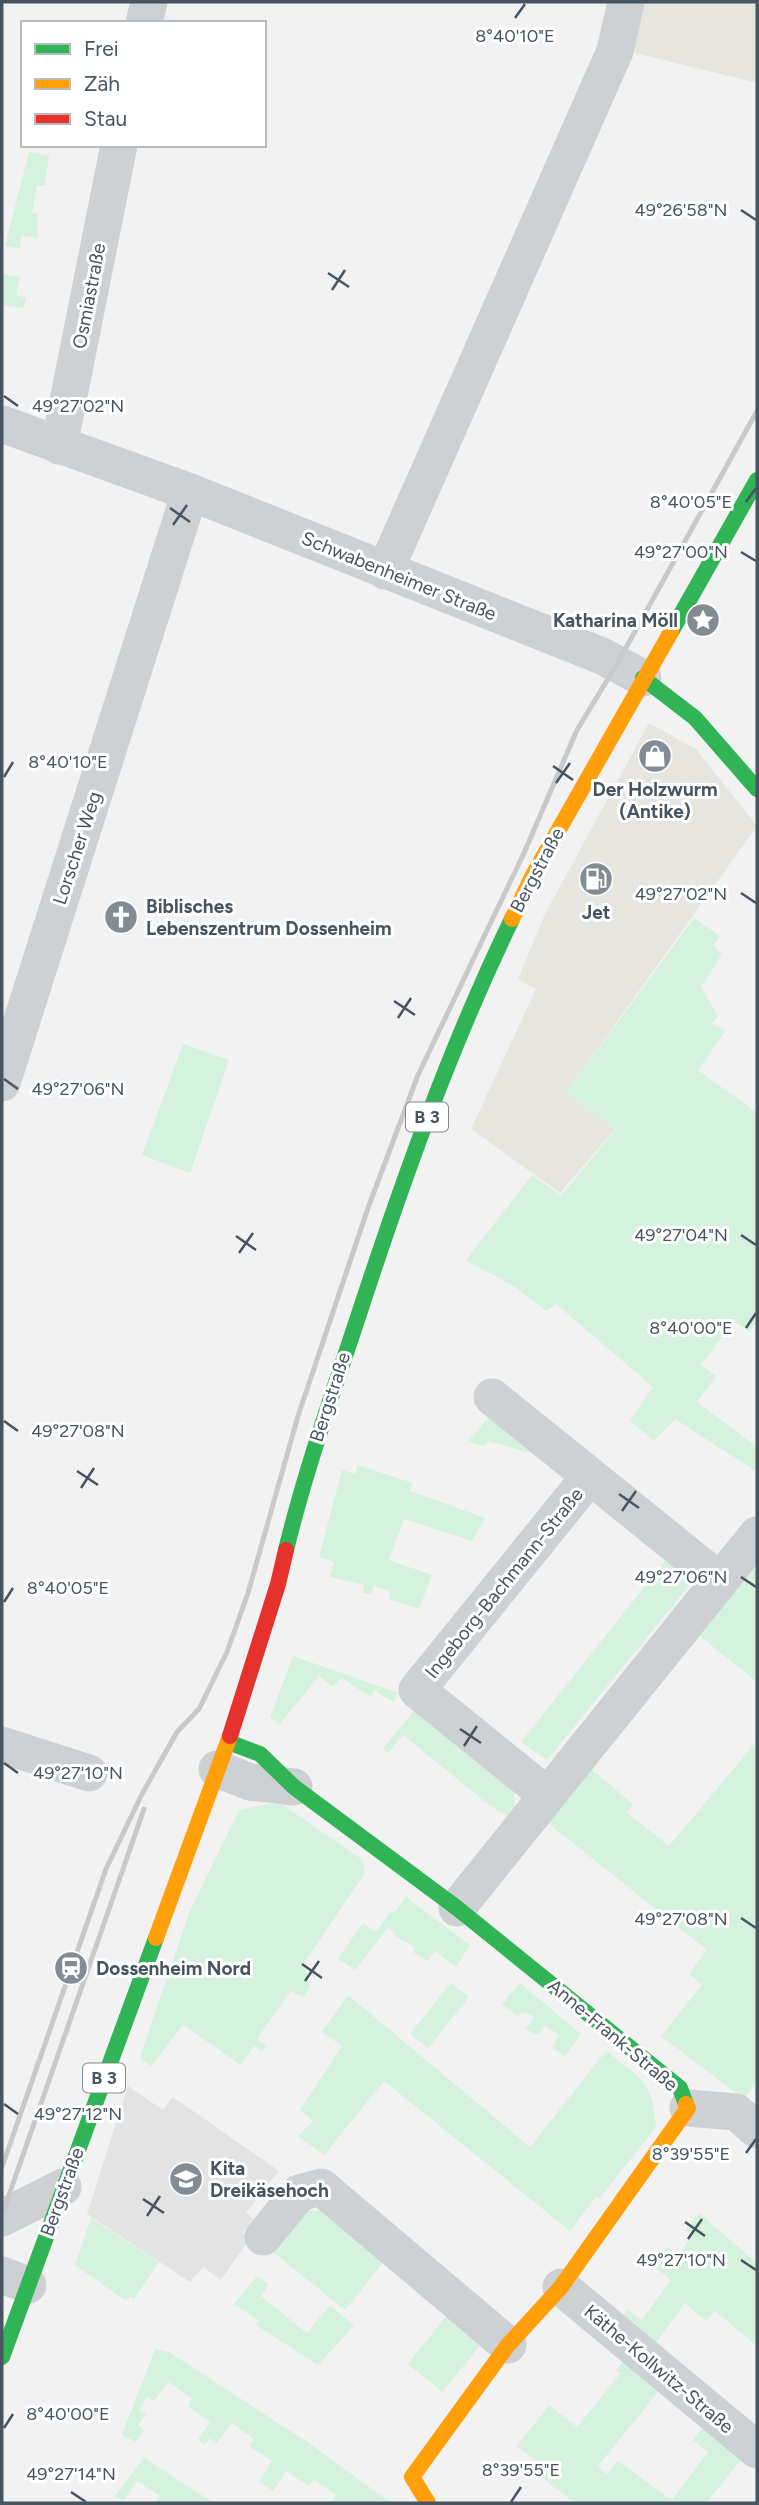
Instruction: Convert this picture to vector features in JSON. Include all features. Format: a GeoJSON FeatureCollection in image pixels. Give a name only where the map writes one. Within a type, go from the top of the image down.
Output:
{"type":"FeatureCollection","features":[{"type":"Feature","properties":{"kind":"main road","name":"Bergstraße"},"geometry":{"type":"LineString","coordinates":[[2,2357],[23,2272],[63,2188],[223,1756],[278,1584],[302,1485],[387,1229],[441,1078],[533,875],[757,480]]}},
{"type":"Feature","properties":{"kind":"main road","name":"Schwabenheimer Straße"},"geometry":{"type":"LineString","coordinates":[[643,678],[695,718],[757,789]]}},
{"type":"Feature","properties":{"kind":"main road","name":"Anne-Frank-Straße"},"geometry":{"type":"LineString","coordinates":[[294,1787],[457,1909],[680,2088],[688,2108],[561,2287],[508,2345],[412,2477],[428,2503]]}},
{"type":"Feature","properties":{"kind":"street"},"geometry":{"type":"LineString","coordinates":[[144,21],[149,2]]}},
{"type":"Feature","properties":{"kind":"street"},"geometry":{"type":"LineString","coordinates":[[385,571],[615,51],[626,2]]}},
{"type":"Feature","properties":{"kind":"street","name":"Osmiastraße"},"geometry":{"type":"LineString","coordinates":[[60,446],[119,147]]}},
{"type":"Feature","properties":{"kind":"street","name":"Schwabenheimer Straße"},"geometry":{"type":"LineString","coordinates":[[2,424],[190,492],[602,656],[643,678]]}},
{"type":"Feature","properties":{"kind":"street","name":"Lorscher Weg"},"geometry":{"type":"LineString","coordinates":[[2,1083],[190,492]]}},
{"type":"Feature","properties":{"kind":"street","name":"Ingeborg-Bachmann-Straße"},"geometry":{"type":"LineString","coordinates":[[492,1397],[720,1581]]}},
{"type":"Feature","properties":{"kind":"street","name":"Ingeborg-Bachmann-Straße"},"geometry":{"type":"LineString","coordinates":[[547,1795],[417,1690],[590,1476]]}},
{"type":"Feature","properties":{"kind":"street"},"geometry":{"type":"LineString","coordinates":[[457,1909],[757,1535]]}},
{"type":"Feature","properties":{"kind":"street"},"geometry":{"type":"LineString","coordinates":[[2,1745],[89,1773]]}},
{"type":"Feature","properties":{"kind":"street","name":"Anne-Frank-Straße"},"geometry":{"type":"LineString","coordinates":[[223,1756],[250,1782],[294,1787]]}},
{"type":"Feature","properties":{"kind":"street"},"geometry":{"type":"LineString","coordinates":[[688,2108],[736,2112],[757,2130]]}},
{"type":"Feature","properties":{"kind":"street"},"geometry":{"type":"LineString","coordinates":[[263,2237],[299,2193],[321,2187],[508,2345]]}},
{"type":"Feature","properties":{"kind":"street"},"geometry":{"type":"LineString","coordinates":[[2,2218],[63,2188]]}},
{"type":"Feature","properties":{"kind":"street"},"geometry":{"type":"LineString","coordinates":[[2,2231],[23,2272]]}},
{"type":"Feature","properties":{"kind":"street","name":"Käthe-Kollwitz-Straße"},"geometry":{"type":"LineString","coordinates":[[561,2287],[757,2450]]}},
{"type":"Feature","properties":{"kind":"shaded area"},"geometry":{"type":"Polygon","coordinates":[[[639,2],[757,2],[757,83],[627,51],[639,2]]]}},
{"type":"Feature","properties":{"kind":"shaded area"},"geometry":{"type":"Polygon","coordinates":[[[649,723],[696,749],[757,826],[566,1093],[616,1128],[560,1193],[471,1129],[536,989],[518,979],[545,914],[649,723]]]}},
{"type":"Feature","properties":{"kind":"shaded area","name":"Kita Dreikäsehoch"},"geometry":{"type":"Polygon","coordinates":[[[128,2086],[163,2110],[173,2097],[279,2171],[246,2213],[253,2219],[242,2233],[250,2238],[221,2280],[203,2267],[190,2282],[87,2214],[128,2086]]]}},
{"type":"Feature","properties":{"kind":"green space"},"geometry":{"type":"Polygon","coordinates":[[[29,152],[49,155],[45,186],[37,186],[32,213],[37,214],[38,238],[21,236],[20,249],[5,246],[29,152]]]}},
{"type":"Feature","properties":{"kind":"green space"},"geometry":{"type":"Polygon","coordinates":[[[2,274],[20,277],[16,295],[26,298],[24,308],[4,305],[2,323],[2,274]]]}},
{"type":"Feature","properties":{"kind":"green space"},"geometry":{"type":"Polygon","coordinates":[[[694,918],[720,936],[713,946],[722,954],[701,986],[718,1017],[711,1024],[726,1030],[698,1070],[757,1113],[757,1326],[749,1331],[733,1321],[701,1365],[716,1376],[697,1402],[757,1447],[757,1472],[675,1419],[654,1441],[630,1421],[653,1387],[556,1304],[546,1311],[515,1287],[466,1260],[532,1175],[561,1196],[616,1129],[566,1093],[694,918]]]}},
{"type":"Feature","properties":{"kind":"green space"},"geometry":{"type":"Polygon","coordinates":[[[183,1044],[229,1060],[190,1173],[142,1155],[183,1044]]]}},
{"type":"Feature","properties":{"kind":"green space"},"geometry":{"type":"Polygon","coordinates":[[[494,1410],[533,1444],[527,1452],[488,1441],[484,1446],[468,1442],[494,1410]]]}},
{"type":"Feature","properties":{"kind":"green space"},"geometry":{"type":"Polygon","coordinates":[[[357,1465],[413,1483],[410,1491],[485,1518],[472,1541],[404,1519],[389,1560],[432,1575],[419,1609],[389,1599],[390,1591],[374,1586],[371,1594],[363,1593],[364,1585],[330,1577],[334,1562],[319,1557],[342,1470],[356,1474],[357,1465]]]}},
{"type":"Feature","properties":{"kind":"green space"},"geometry":{"type":"Polygon","coordinates":[[[666,1560],[692,1582],[547,1760],[521,1742],[666,1560]]]}},
{"type":"Feature","properties":{"kind":"green space"},"geometry":{"type":"Polygon","coordinates":[[[757,1569],[757,1682],[696,1633],[744,1571],[757,1569]]]}},
{"type":"Feature","properties":{"kind":"green space"},"geometry":{"type":"Polygon","coordinates":[[[293,1656],[398,1693],[393,1702],[374,1690],[371,1697],[341,1678],[333,1687],[319,1676],[279,1725],[270,1718],[293,1656]]]}},
{"type":"Feature","properties":{"kind":"green space"},"geometry":{"type":"Polygon","coordinates":[[[416,1708],[514,1786],[515,1811],[510,1817],[489,1805],[403,1735],[388,1753],[383,1749],[416,1708]]]}},
{"type":"Feature","properties":{"kind":"green space"},"geometry":{"type":"Polygon","coordinates":[[[757,1741],[757,2082],[744,2099],[661,2036],[702,1985],[689,1974],[707,1950],[544,1820],[589,1767],[633,1804],[627,1813],[669,1846],[757,1741]]]}},
{"type":"Feature","properties":{"kind":"green space"},"geometry":{"type":"Polygon","coordinates":[[[267,1804],[283,1805],[363,1860],[365,1873],[304,1963],[310,1987],[304,1997],[290,1991],[257,2039],[266,2046],[262,2051],[254,2046],[241,2065],[183,2025],[151,2066],[140,2057],[190,1911],[239,1810],[267,1804]]]}},
{"type":"Feature","properties":{"kind":"green space"},"geometry":{"type":"Polygon","coordinates":[[[406,1897],[470,1945],[456,1967],[435,1951],[427,1961],[413,1952],[415,1947],[395,1936],[388,1928],[355,1970],[338,1959],[363,1923],[376,1932],[390,1912],[394,1913],[406,1897]]]}},
{"type":"Feature","properties":{"kind":"green space"},"geometry":{"type":"Polygon","coordinates":[[[451,1983],[469,1997],[428,2048],[410,2034],[451,1983]]]}},
{"type":"Feature","properties":{"kind":"green space"},"geometry":{"type":"Polygon","coordinates":[[[520,1983],[581,2034],[565,2056],[552,2048],[559,2035],[545,2025],[538,2035],[525,2029],[534,2017],[527,2013],[516,2015],[502,2004],[520,1983]]]}},
{"type":"Feature","properties":{"kind":"green space"},"geometry":{"type":"Polygon","coordinates":[[[348,1995],[530,2147],[606,2051],[643,2082],[652,2099],[656,2127],[570,2231],[384,2081],[324,2155],[298,2136],[313,2121],[300,2110],[342,2046],[322,2032],[348,1995]]]}},
{"type":"Feature","properties":{"kind":"green space"},"geometry":{"type":"Polygon","coordinates":[[[298,2210],[327,2211],[386,2259],[345,2310],[268,2248],[298,2210]]]}},
{"type":"Feature","properties":{"kind":"green space"},"geometry":{"type":"Polygon","coordinates":[[[699,2213],[757,2263],[757,2346],[715,2311],[706,2321],[685,2303],[654,2345],[619,2320],[627,2310],[642,2320],[671,2280],[652,2265],[667,2247],[679,2255],[692,2235],[685,2230],[699,2213]]]}},
{"type":"Feature","properties":{"kind":"green space"},"geometry":{"type":"Polygon","coordinates":[[[91,2218],[159,2262],[134,2299],[130,2296],[126,2301],[75,2265],[91,2218]]]}},
{"type":"Feature","properties":{"kind":"green space"},"geometry":{"type":"Polygon","coordinates":[[[257,2276],[269,2285],[261,2296],[307,2333],[330,2305],[354,2326],[318,2365],[256,2325],[259,2321],[234,2304],[257,2276]]]}},
{"type":"Feature","properties":{"kind":"green space"},"geometry":{"type":"Polygon","coordinates":[[[450,2311],[479,2339],[479,2347],[442,2392],[408,2364],[450,2311]]]}},
{"type":"Feature","properties":{"kind":"green space"},"geometry":{"type":"Polygon","coordinates":[[[155,2349],[169,2352],[312,2445],[391,2503],[334,2503],[332,2502],[336,2495],[314,2480],[308,2486],[286,2471],[273,2491],[259,2481],[272,2461],[249,2446],[254,2439],[231,2423],[217,2443],[210,2438],[205,2445],[198,2440],[210,2422],[188,2406],[192,2398],[168,2382],[154,2401],[147,2397],[139,2409],[146,2414],[138,2425],[144,2430],[136,2442],[122,2435],[155,2349]]]}},
{"type":"Feature","properties":{"kind":"green space"},"geometry":{"type":"Polygon","coordinates":[[[625,2359],[661,2388],[598,2466],[607,2474],[618,2461],[672,2500],[708,2452],[693,2440],[706,2423],[745,2455],[706,2503],[575,2503],[535,2473],[541,2464],[517,2446],[549,2405],[577,2427],[620,2374],[616,2371],[625,2359]]]}},
{"type":"Feature","properties":{"kind":"green space"},"geometry":{"type":"Polygon","coordinates":[[[144,2458],[214,2503],[155,2503],[160,2496],[137,2481],[123,2501],[115,2496],[144,2458]]]}},
{"type":"Feature","properties":{"kind":"railway"},"geometry":{"type":"LineString","coordinates":[[2,2167],[106,1869],[142,1794],[177,1732],[199,1709],[227,1652],[248,1593],[298,1416],[368,1208],[418,1075],[524,853],[577,730],[617,664],[757,411]]}},
{"type":"Feature","properties":{"kind":"railway"},"geometry":{"type":"LineString","coordinates":[[2,2215],[144,1809]]}},
{"type":"Feature","properties":{"kind":"traffic: fast"},"geometry":{"type":"LineString","coordinates":[[671,632],[757,480]]}},
{"type":"Feature","properties":{"kind":"traffic: fast"},"geometry":{"type":"LineString","coordinates":[[643,678],[695,718],[757,789]]}},
{"type":"Feature","properties":{"kind":"traffic: fast"},"geometry":{"type":"LineString","coordinates":[[286,1550],[321,1429],[411,1161],[469,1015],[512,919]]}},
{"type":"Feature","properties":{"kind":"traffic: fast"},"geometry":{"type":"LineString","coordinates":[[228,1742],[260,1754],[294,1787],[457,1908],[680,2088],[686,2104]]}},
{"type":"Feature","properties":{"kind":"traffic: fast"},"geometry":{"type":"LineString","coordinates":[[2,2357],[156,1938]]}},
{"type":"Feature","properties":{"kind":"traffic: slow"},"geometry":{"type":"LineString","coordinates":[[512,919],[533,875],[671,632]]}},
{"type":"Feature","properties":{"kind":"traffic: slow"},"geometry":{"type":"LineString","coordinates":[[156,1938],[230,1736]]}},
{"type":"Feature","properties":{"kind":"traffic: slow"},"geometry":{"type":"LineString","coordinates":[[428,2503],[412,2477],[508,2345],[561,2287],[688,2108],[686,2104]]}},
{"type":"Feature","properties":{"kind":"traffic: jam"},"geometry":{"type":"LineString","coordinates":[[230,1736],[278,1584],[286,1550]]}},
{"type":"Feature","properties":{"kind":"place","name":"Katharina Möll"},"geometry":{"type":"Point","coordinates":[703,620]}},
{"type":"Feature","properties":{"kind":"place","name":"Der Holzwurm (Antike)"},"geometry":{"type":"Point","coordinates":[655,756]}},
{"type":"Feature","properties":{"kind":"place","name":"Jet"},"geometry":{"type":"Point","coordinates":[596,879]}},
{"type":"Feature","properties":{"kind":"place","name":"Biblisches Lebenszentrum Dossenheim"},"geometry":{"type":"Point","coordinates":[121,917]}},
{"type":"Feature","properties":{"kind":"place","name":"Dossenheim Nord"},"geometry":{"type":"Point","coordinates":[71,1968]}},
{"type":"Feature","properties":{"kind":"place","name":"Kita Dreikäsehoch"},"geometry":{"type":"Point","coordinates":[186,2179]}}]}
